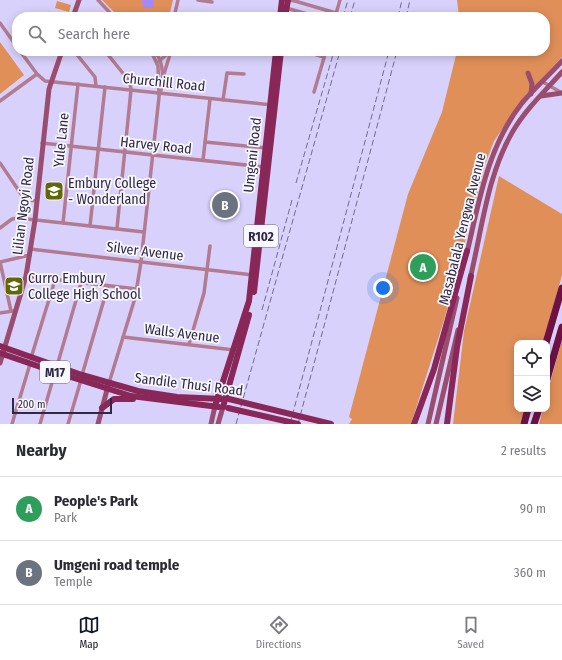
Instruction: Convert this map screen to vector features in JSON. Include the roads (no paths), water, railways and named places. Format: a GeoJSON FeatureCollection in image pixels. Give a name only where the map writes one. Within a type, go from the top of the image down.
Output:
{"type":"FeatureCollection","features":[{"type":"Feature","properties":{"kind":"highway"},"geometry":{"type":"LineString","coordinates":[[547,340],[562,288]]}},
{"type":"Feature","properties":{"kind":"highway"},"geometry":{"type":"LineString","coordinates":[[548,376],[562,326]]}},
{"type":"Feature","properties":{"kind":"highway"},"geometry":{"type":"LineString","coordinates":[[524,424],[527,412]]}},
{"type":"Feature","properties":{"kind":"highway"},"geometry":{"type":"LineString","coordinates":[[534,424],[537,412]]}},
{"type":"Feature","properties":{"kind":"main road"},"geometry":{"type":"LineString","coordinates":[[76,12],[79,0]]}},
{"type":"Feature","properties":{"kind":"main road"},"geometry":{"type":"LineString","coordinates":[[282,0],[284,12]]}},
{"type":"Feature","properties":{"kind":"main road"},"geometry":{"type":"LineString","coordinates":[[282,12],[288,0]]}},
{"type":"Feature","properties":{"kind":"main road","name":"Lilian Ngoyi Road"},"geometry":{"type":"LineString","coordinates":[[0,363],[2,350],[13,312],[26,276],[35,220],[42,143],[51,82],[60,56]]}},
{"type":"Feature","properties":{"kind":"main road","name":"Umgeni Road"},"geometry":{"type":"LineString","coordinates":[[276,56],[276,77]]}},
{"type":"Feature","properties":{"kind":"main road","name":"Umgeni Road"},"geometry":{"type":"LineString","coordinates":[[211,424],[215,406],[250,311],[272,105],[280,56]]}},
{"type":"Feature","properties":{"kind":"main road","name":"Masabalala Yengwa Avenue"},"geometry":{"type":"LineString","coordinates":[[428,424],[467,251],[484,181],[492,156],[505,129],[531,94],[562,61]]}},
{"type":"Feature","properties":{"kind":"main road","name":"Masabalala Yengwa Avenue"},"geometry":{"type":"LineString","coordinates":[[436,424],[491,188],[500,158],[515,128],[540,96],[562,72]]}},
{"type":"Feature","properties":{"kind":"main road"},"geometry":{"type":"LineString","coordinates":[[528,73],[532,84],[531,94]]}},
{"type":"Feature","properties":{"kind":"main road"},"geometry":{"type":"LineString","coordinates":[[540,96],[562,93]]}},
{"type":"Feature","properties":{"kind":"main road"},"geometry":{"type":"LineString","coordinates":[[414,424],[434,369],[467,251]]}},
{"type":"Feature","properties":{"kind":"main road"},"geometry":{"type":"LineString","coordinates":[[448,424],[457,347],[471,276]]}},
{"type":"Feature","properties":{"kind":"main road","name":"Sandile Thusi Road"},"geometry":{"type":"LineString","coordinates":[[2,350],[56,370],[141,398],[215,406],[298,424]]}},
{"type":"Feature","properties":{"kind":"main road","name":"Umgeni Road"},"geometry":{"type":"LineString","coordinates":[[218,424],[226,408],[236,351]]}},
{"type":"Feature","properties":{"kind":"main road"},"geometry":{"type":"LineString","coordinates":[[98,424],[108,386]]}},
{"type":"Feature","properties":{"kind":"main road","name":"Sandile Thusi Road"},"geometry":{"type":"LineString","coordinates":[[108,386],[157,395],[227,399],[331,424]]}},
{"type":"Feature","properties":{"kind":"main road"},"geometry":{"type":"LineString","coordinates":[[102,408],[114,399],[141,398]]}},
{"type":"Feature","properties":{"kind":"street"},"geometry":{"type":"LineString","coordinates":[[98,0],[109,12]]}},
{"type":"Feature","properties":{"kind":"street"},"geometry":{"type":"LineString","coordinates":[[175,12],[178,0]]}},
{"type":"Feature","properties":{"kind":"street"},"geometry":{"type":"LineString","coordinates":[[198,0],[212,2]]}},
{"type":"Feature","properties":{"kind":"street"},"geometry":{"type":"LineString","coordinates":[[282,0],[313,6],[328,12]]}},
{"type":"Feature","properties":{"kind":"street"},"geometry":{"type":"LineString","coordinates":[[337,12],[340,0]]}},
{"type":"Feature","properties":{"kind":"street"},"geometry":{"type":"LineString","coordinates":[[311,12],[313,6]]}},
{"type":"Feature","properties":{"kind":"street"},"geometry":{"type":"LineString","coordinates":[[284,8],[299,12]]}},
{"type":"Feature","properties":{"kind":"street"},"geometry":{"type":"LineString","coordinates":[[0,23],[12,40]]}},
{"type":"Feature","properties":{"kind":"street"},"geometry":{"type":"LineString","coordinates":[[24,56],[43,80],[51,82]]}},
{"type":"Feature","properties":{"kind":"street"},"geometry":{"type":"LineString","coordinates":[[78,56],[95,77],[96,86]]}},
{"type":"Feature","properties":{"kind":"street"},"geometry":{"type":"LineString","coordinates":[[109,56],[130,82],[131,90],[117,228]]}},
{"type":"Feature","properties":{"kind":"street"},"geometry":{"type":"LineString","coordinates":[[157,56],[162,78]]}},
{"type":"Feature","properties":{"kind":"street"},"geometry":{"type":"LineString","coordinates":[[159,94],[158,61],[162,56]]}},
{"type":"Feature","properties":{"kind":"street"},"geometry":{"type":"LineString","coordinates":[[108,386],[137,289],[159,94],[162,78],[169,56]]}},
{"type":"Feature","properties":{"kind":"street"},"geometry":{"type":"LineString","coordinates":[[314,92],[324,57],[321,56]]}},
{"type":"Feature","properties":{"kind":"street"},"geometry":{"type":"LineString","coordinates":[[0,101],[37,74]]}},
{"type":"Feature","properties":{"kind":"street"},"geometry":{"type":"LineString","coordinates":[[223,100],[227,74],[244,74]]}},
{"type":"Feature","properties":{"kind":"street","name":"Churchill Road"},"geometry":{"type":"LineString","coordinates":[[51,82],[272,105]]}},
{"type":"Feature","properties":{"kind":"street"},"geometry":{"type":"LineString","coordinates":[[543,82],[562,93]]}},
{"type":"Feature","properties":{"kind":"street","name":"Yule Lane"},"geometry":{"type":"LineString","coordinates":[[63,223],[78,84]]}},
{"type":"Feature","properties":{"kind":"street"},"geometry":{"type":"LineString","coordinates":[[90,226],[105,87]]}},
{"type":"Feature","properties":{"kind":"street"},"geometry":{"type":"LineString","coordinates":[[203,160],[210,99]]}},
{"type":"Feature","properties":{"kind":"street"},"geometry":{"type":"LineString","coordinates":[[205,142],[268,148]]}},
{"type":"Feature","properties":{"kind":"street","name":"Harvey Road"},"geometry":{"type":"LineString","coordinates":[[42,143],[266,167]]}},
{"type":"Feature","properties":{"kind":"street"},"geometry":{"type":"LineString","coordinates":[[0,164],[23,197],[28,200],[36,201]]}},
{"type":"Feature","properties":{"kind":"street"},"geometry":{"type":"LineString","coordinates":[[0,228],[15,218],[144,232]]}},
{"type":"Feature","properties":{"kind":"street"},"geometry":{"type":"LineString","coordinates":[[189,344],[204,293],[210,246]]}},
{"type":"Feature","properties":{"kind":"street","name":"Silver Avenue"},"geometry":{"type":"LineString","coordinates":[[30,248],[254,275]]}},
{"type":"Feature","properties":{"kind":"street"},"geometry":{"type":"LineString","coordinates":[[0,314],[13,312],[0,262],[30,255]]}},
{"type":"Feature","properties":{"kind":"street"},"geometry":{"type":"LineString","coordinates":[[26,276],[137,289]]}},
{"type":"Feature","properties":{"kind":"street"},"geometry":{"type":"LineString","coordinates":[[12,424],[55,280]]}},
{"type":"Feature","properties":{"kind":"street"},"geometry":{"type":"LineString","coordinates":[[40,424],[81,283]]}},
{"type":"Feature","properties":{"kind":"street"},"geometry":{"type":"LineString","coordinates":[[68,424],[108,286]]}},
{"type":"Feature","properties":{"kind":"street","name":"Walls Avenue"},"geometry":{"type":"LineString","coordinates":[[123,337],[236,351]]}},
{"type":"Feature","properties":{"kind":"railway"},"geometry":{"type":"LineString","coordinates":[[344,12],[348,0]]}},
{"type":"Feature","properties":{"kind":"railway"},"geometry":{"type":"LineString","coordinates":[[351,12],[355,0]]}},
{"type":"Feature","properties":{"kind":"railway"},"geometry":{"type":"LineString","coordinates":[[399,12],[402,0]]}},
{"type":"Feature","properties":{"kind":"railway"},"geometry":{"type":"LineString","coordinates":[[407,12],[410,0]]}},
{"type":"Feature","properties":{"kind":"railway"},"geometry":{"type":"LineString","coordinates":[[296,183],[333,56]]}},
{"type":"Feature","properties":{"kind":"railway"},"geometry":{"type":"LineString","coordinates":[[236,424],[339,56]]}},
{"type":"Feature","properties":{"kind":"railway"},"geometry":{"type":"LineString","coordinates":[[290,424],[388,56]]}},
{"type":"Feature","properties":{"kind":"railway"},"geometry":{"type":"LineString","coordinates":[[298,424],[396,56]]}},
{"type":"Feature","properties":{"kind":"railway"},"geometry":{"type":"LineString","coordinates":[[262,310],[292,200]]}},
{"type":"Feature","properties":{"kind":"place","name":"Embury College - Wonderland"},"geometry":{"type":"Point","coordinates":[54,191]}},
{"type":"Feature","properties":{"kind":"place","name":"Umgeni road temple"},"geometry":{"type":"Point","coordinates":[225,205]}},
{"type":"Feature","properties":{"kind":"place","name":"People's Park"},"geometry":{"type":"Point","coordinates":[423,267]}},
{"type":"Feature","properties":{"kind":"place","name":"Curro Embury College High School"},"geometry":{"type":"Point","coordinates":[14,286]}}]}
